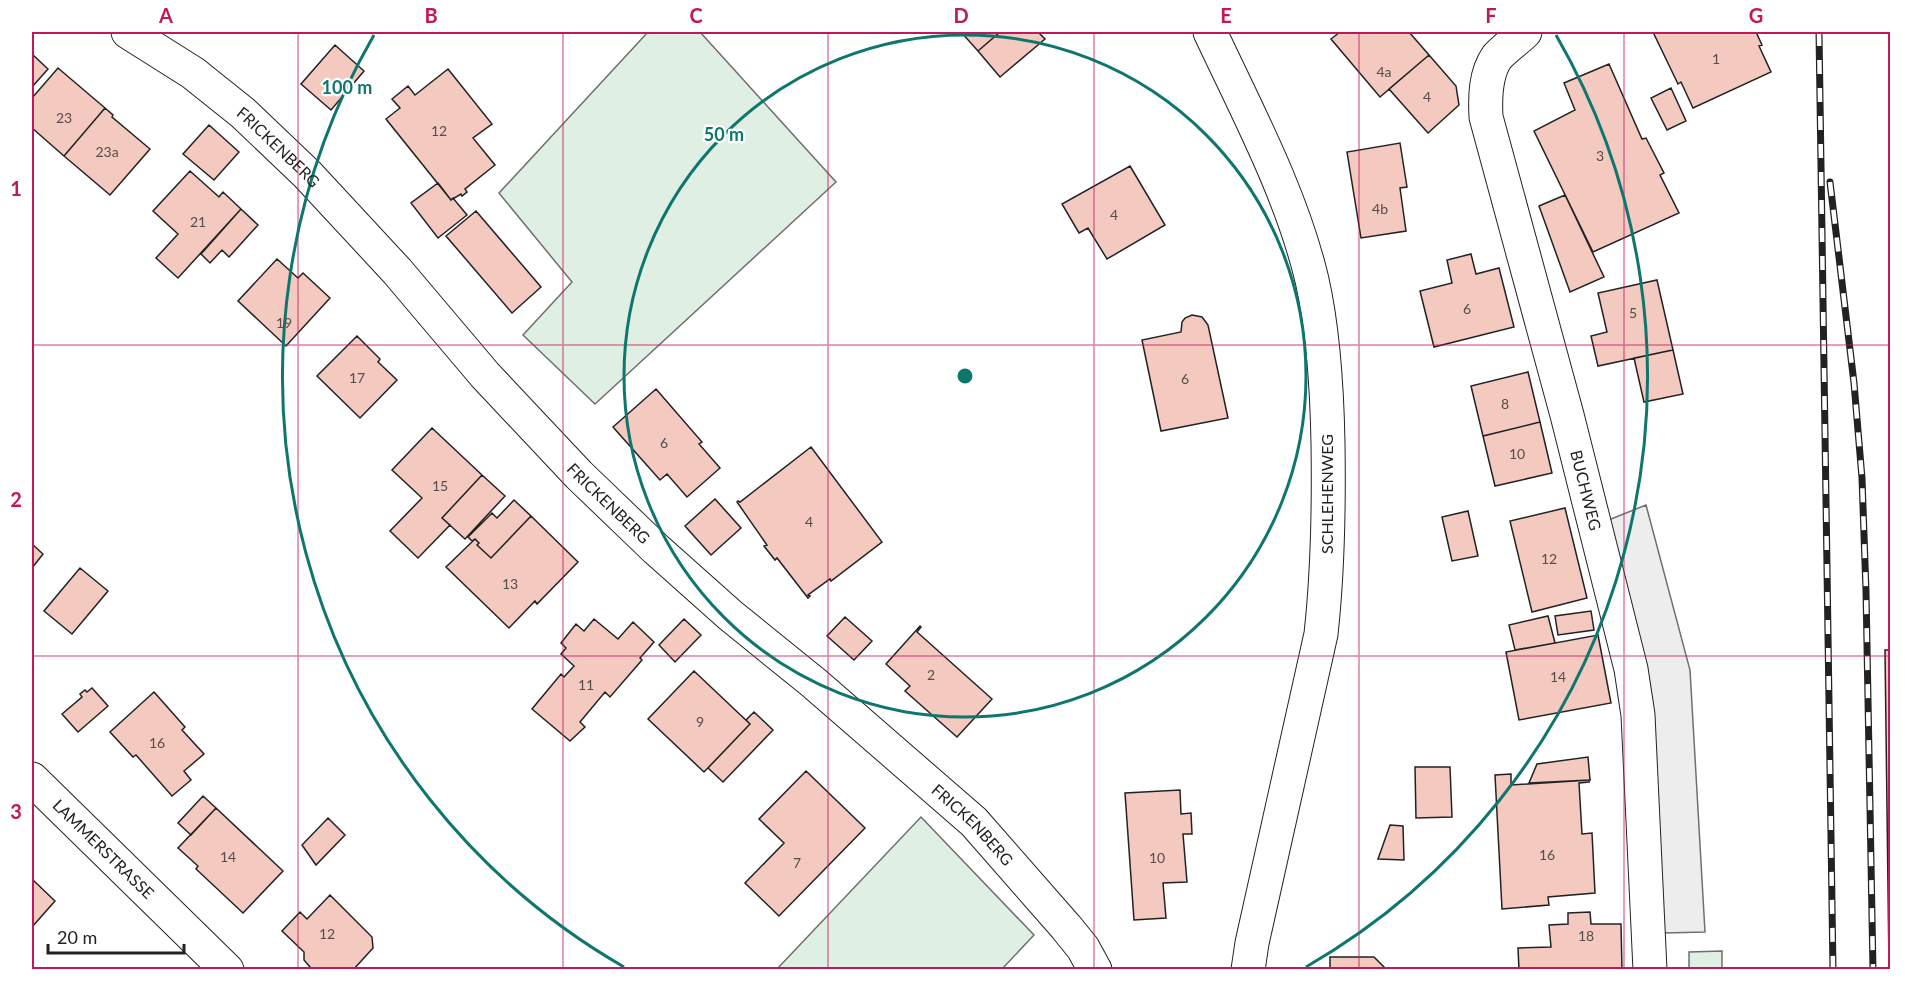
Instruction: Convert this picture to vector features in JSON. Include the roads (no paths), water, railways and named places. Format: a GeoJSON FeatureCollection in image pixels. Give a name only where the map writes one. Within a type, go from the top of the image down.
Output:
{"type":"FeatureCollection","features":[{"type":"Feature","properties":{"kind":"street","name":"FRICKENBERG"},"geometry":{"type":"LineString","coordinates":[[128,32],[193,73],[243,113],[307,174],[397,271],[485,375],[579,475],[656,549],[730,615],[814,683],[974,822],[1066,927],[1083,948],[1095,969]]}},
{"type":"Feature","properties":{"kind":"street","name":"SCHLEHENWEG"},"geometry":{"type":"LineString","coordinates":[[1210,32],[1274,172],[1295,225],[1311,279],[1321,333],[1327,400],[1329,491],[1326,582],[1321,634],[1248,969]]}},
{"type":"Feature","properties":{"kind":"street","name":"BUCHWEG"},"geometry":{"type":"LineString","coordinates":[[1525,32],[1497,58],[1485,92],[1486,117],[1564,404],[1631,669],[1638,715],[1650,969]]}},
{"type":"Feature","properties":{"kind":"street","name":"LAMMERSTRASSE"},"geometry":{"type":"LineString","coordinates":[[32,778],[227,969]]}},
{"type":"Feature","properties":{"kind":"railway"},"geometry":{"type":"LineString","coordinates":[[1819,32],[1833,970]]}},
{"type":"Feature","properties":{"kind":"railway"},"geometry":{"type":"LineString","coordinates":[[1830,182],[1854,383],[1862,478],[1873,970]]}}]}
